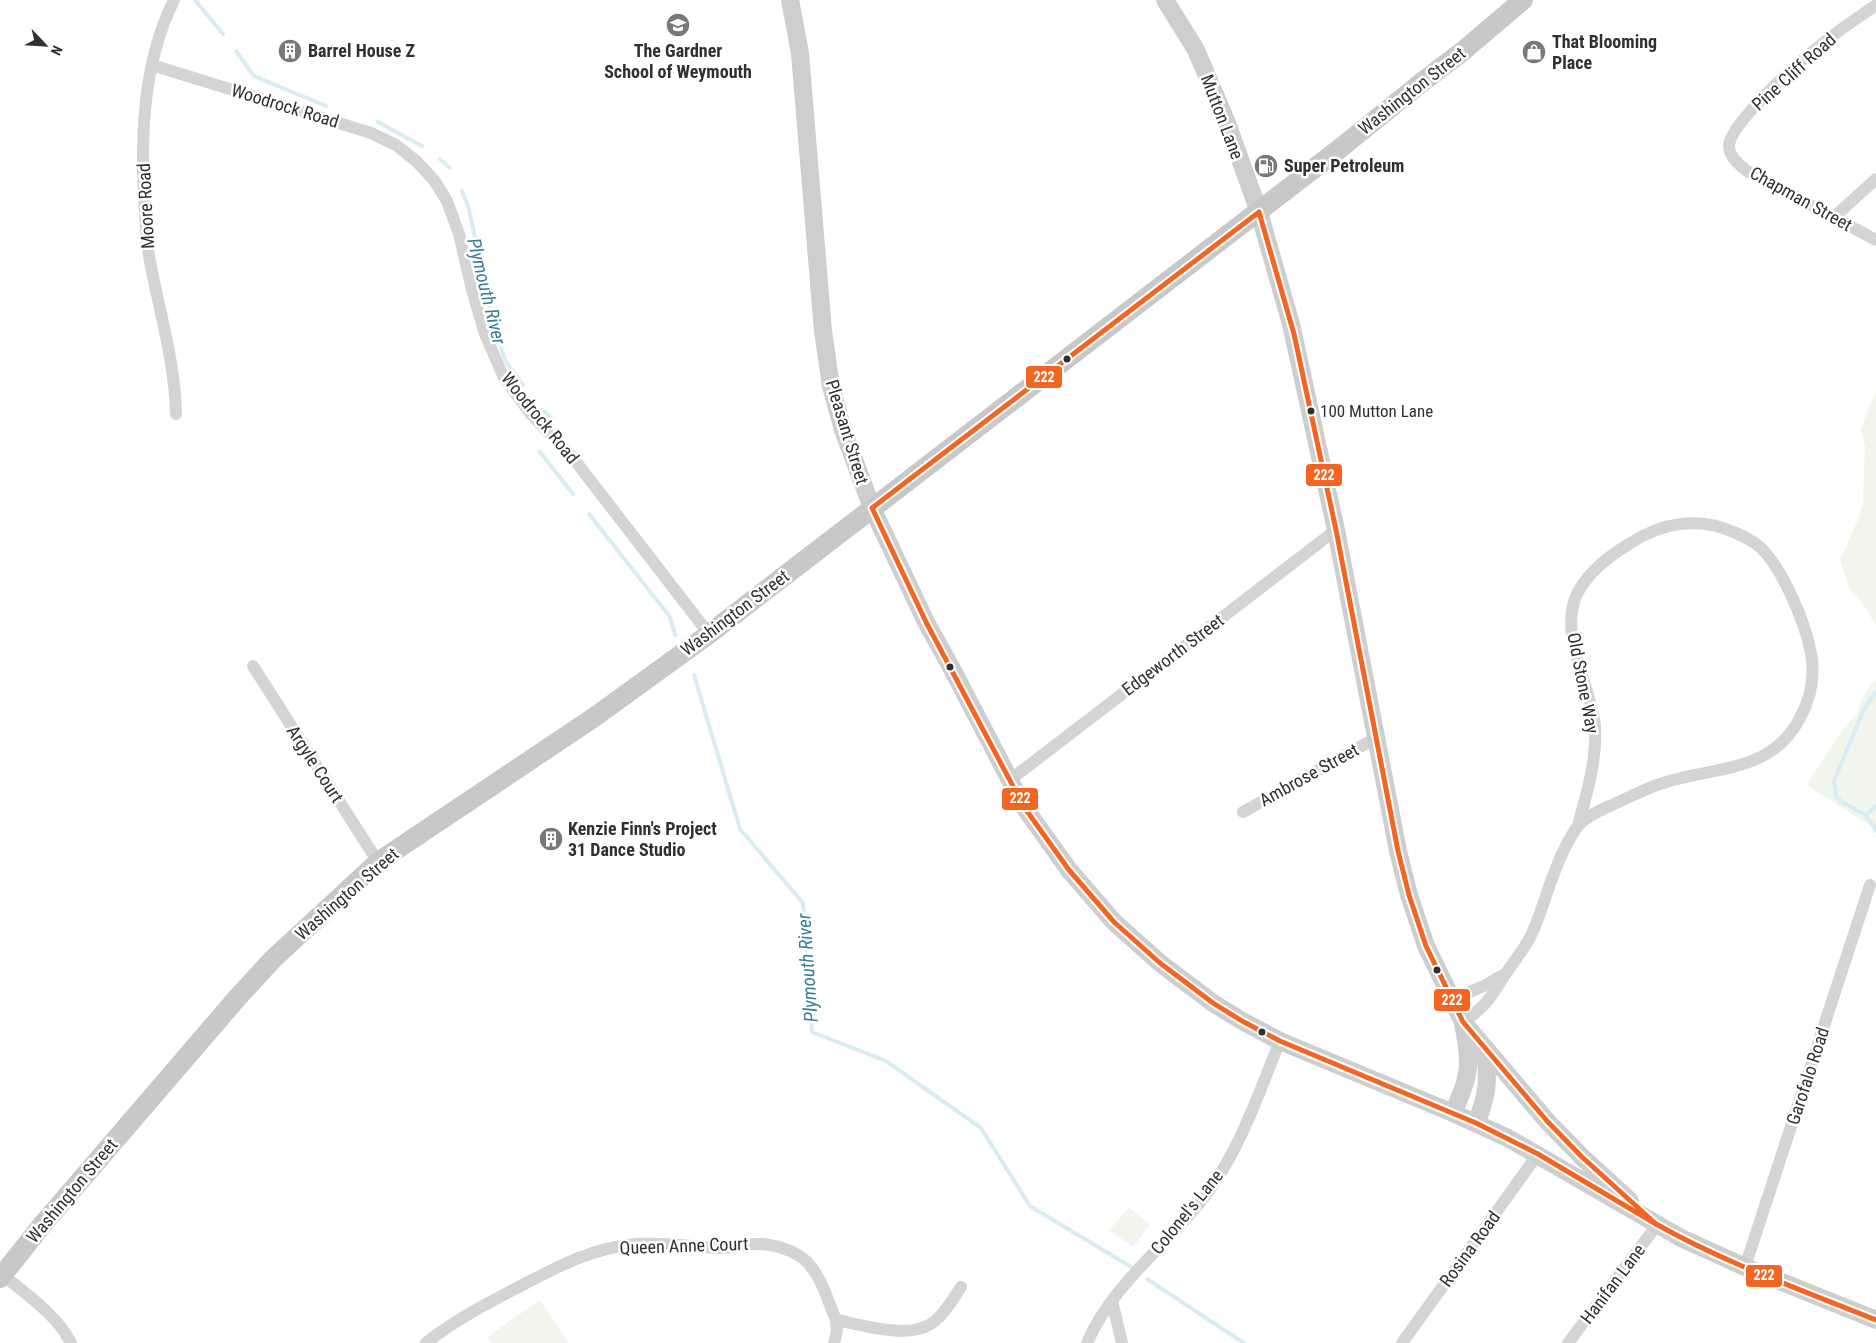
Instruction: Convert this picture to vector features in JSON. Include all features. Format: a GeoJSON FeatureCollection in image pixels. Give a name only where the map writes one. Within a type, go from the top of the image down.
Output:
{"type":"FeatureCollection","features":[{"type":"Feature","properties":{"kind":"main road","name":"Pleasant Street"},"geometry":{"type":"LineString","coordinates":[[790,0],[800,53],[823,331],[831,386],[843,430],[872,508],[926,622],[952,667],[1024,807],[1069,870],[1114,922],[1160,963],[1198,992],[1242,1021],[1280,1041],[1476,1123],[1538,1154],[1681,1238],[1745,1267],[1876,1320]]}},
{"type":"Feature","properties":{"kind":"main road","name":"Mutton Lane"},"geometry":{"type":"LineString","coordinates":[[1165,0],[1196,50],[1227,123],[1258,212],[1294,334],[1336,530],[1398,851],[1409,895],[1426,946],[1463,1022],[1547,1121],[1582,1157],[1657,1224]]}},
{"type":"Feature","properties":{"kind":"main road","name":"Washington Street"},"geometry":{"type":"LineString","coordinates":[[2,1277],[43,1224],[238,997],[273,959],[378,862],[596,716],[709,634],[1258,212],[1463,51],[1523,0]]}},
{"type":"Feature","properties":{"kind":"main road","name":"Mutton Lane"},"geometry":{"type":"LineString","coordinates":[[1453,1112],[1468,1075],[1469,1064],[1463,1022]]}},
{"type":"Feature","properties":{"kind":"main road"},"geometry":{"type":"LineString","coordinates":[[1476,1123],[1484,1105],[1487,1088],[1485,1048]]}},
{"type":"Feature","properties":{"kind":"street","name":"Moore Road"},"geometry":{"type":"LineString","coordinates":[[174,0],[160,34],[152,64],[145,114],[143,189],[147,248],[171,367],[176,414]]}},
{"type":"Feature","properties":{"kind":"street","name":"Pine Cliff Road"},"geometry":{"type":"LineString","coordinates":[[1730,153],[1729,146],[1733,133],[1763,98],[1815,49],[1876,5]]}},
{"type":"Feature","properties":{"kind":"street","name":"Woodrock Road"},"geometry":{"type":"LineString","coordinates":[[152,64],[372,133],[396,145],[416,161],[434,180],[447,201],[459,234],[472,290],[485,334],[503,376],[530,413],[573,458],[709,634]]}},
{"type":"Feature","properties":{"kind":"street","name":"Chapman Street"},"geometry":{"type":"LineString","coordinates":[[1730,153],[1747,171],[1876,240]]}},
{"type":"Feature","properties":{"kind":"street"},"geometry":{"type":"LineString","coordinates":[[1833,218],[1876,179]]}},
{"type":"Feature","properties":{"kind":"street","name":"Old Stone Way"},"geometry":{"type":"LineString","coordinates":[[1463,1022],[1488,1002],[1524,949],[1534,931],[1551,879],[1564,849],[1578,826],[1593,768],[1595,746],[1591,701],[1575,647],[1572,627],[1572,610],[1577,594],[1593,572],[1610,556],[1634,540],[1659,529],[1678,524],[1698,522],[1716,525],[1748,538],[1760,548],[1775,566],[1793,600],[1806,631],[1811,655],[1812,683],[1806,707],[1794,731],[1771,753],[1752,762],[1663,783],[1599,810],[1578,826]]}},
{"type":"Feature","properties":{"kind":"street","name":"Edgeworth Street"},"geometry":{"type":"LineString","coordinates":[[1010,780],[1336,530]]}},
{"type":"Feature","properties":{"kind":"street","name":"Argyle Court"},"geometry":{"type":"LineString","coordinates":[[253,666],[378,862]]}},
{"type":"Feature","properties":{"kind":"street","name":"Ambrose Street"},"geometry":{"type":"LineString","coordinates":[[1243,812],[1376,738]]}},
{"type":"Feature","properties":{"kind":"street","name":"Garofalo Road"},"geometry":{"type":"LineString","coordinates":[[1745,1267],[1870,885]]}},
{"type":"Feature","properties":{"kind":"street","name":"Old Stone Way"},"geometry":{"type":"LineString","coordinates":[[1452,1000],[1486,985],[1506,973]]}},
{"type":"Feature","properties":{"kind":"street","name":"Colonel's Lane"},"geometry":{"type":"LineString","coordinates":[[1088,1343],[1097,1323],[1112,1301],[1130,1279],[1186,1220],[1218,1178],[1240,1136],[1280,1041]]}},
{"type":"Feature","properties":{"kind":"street","name":"Rosina Road"},"geometry":{"type":"LineString","coordinates":[[1402,1343],[1538,1154]]}},
{"type":"Feature","properties":{"kind":"street","name":"Hanifan Lane"},"geometry":{"type":"LineString","coordinates":[[1568,1343],[1657,1224]]}},
{"type":"Feature","properties":{"kind":"street","name":"Queen Anne Court"},"geometry":{"type":"LineString","coordinates":[[426,1343],[487,1304],[569,1261],[595,1251],[638,1244],[723,1248],[758,1244],[776,1247],[795,1254],[808,1263],[818,1279],[836,1320],[837,1331],[834,1343]]}},
{"type":"Feature","properties":{"kind":"street"},"geometry":{"type":"LineString","coordinates":[[2,1277],[54,1319],[72,1343]]}},
{"type":"Feature","properties":{"kind":"street"},"geometry":{"type":"LineString","coordinates":[[836,1320],[899,1332],[912,1331],[933,1323],[944,1312],[961,1287]]}},
{"type":"Feature","properties":{"kind":"street"},"geometry":{"type":"LineString","coordinates":[[1112,1301],[1122,1343]]}},
{"type":"Feature","properties":{"kind":"shaded area"},"geometry":{"type":"Polygon","coordinates":[[[1876,393],[1876,625],[1859,599],[1849,588],[1840,560],[1857,522],[1863,503],[1865,446],[1861,431],[1868,408],[1876,393]]]}},
{"type":"Feature","properties":{"kind":"shaded area"},"geometry":{"type":"Polygon","coordinates":[[[1876,680],[1876,829],[1809,787],[1808,783],[1841,732],[1857,714],[1860,703],[1871,684],[1876,680]]]}},
{"type":"Feature","properties":{"kind":"shaded area"},"geometry":{"type":"Polygon","coordinates":[[[1129,1208],[1150,1224],[1133,1247],[1109,1230],[1129,1208]]]}},
{"type":"Feature","properties":{"kind":"shaded area"},"geometry":{"type":"Polygon","coordinates":[[[540,1300],[569,1343],[492,1343],[487,1337],[540,1300]]]}},
{"type":"Feature","properties":{"kind":"waterway","name":"Plymouth River"},"geometry":{"type":"LineString","coordinates":[[195,0],[223,34]]}},
{"type":"Feature","properties":{"kind":"waterway","name":"Plymouth River"},"geometry":{"type":"LineString","coordinates":[[236,51],[254,76],[326,106]]}},
{"type":"Feature","properties":{"kind":"waterway","name":"Plymouth River"},"geometry":{"type":"LineString","coordinates":[[378,122],[422,146]]}},
{"type":"Feature","properties":{"kind":"waterway","name":"Plymouth River"},"geometry":{"type":"LineString","coordinates":[[440,159],[450,168]]}},
{"type":"Feature","properties":{"kind":"waterway","name":"Plymouth River"},"geometry":{"type":"LineString","coordinates":[[462,191],[469,209],[493,324],[506,362],[523,385]]}},
{"type":"Feature","properties":{"kind":"waterway","name":"Plymouth River"},"geometry":{"type":"LineString","coordinates":[[543,410],[553,420]]}},
{"type":"Feature","properties":{"kind":"waterway","name":"Plymouth River"},"geometry":{"type":"LineString","coordinates":[[540,452],[573,494]]}},
{"type":"Feature","properties":{"kind":"waterway","name":"Plymouth River"},"geometry":{"type":"LineString","coordinates":[[589,514],[670,617],[675,635]]}},
{"type":"Feature","properties":{"kind":"waterway","name":"Plymouth River"},"geometry":{"type":"LineString","coordinates":[[694,675],[740,829],[803,903],[812,1032],[886,1061],[981,1128],[1030,1206],[1133,1268]]}},
{"type":"Feature","properties":{"kind":"waterway"},"geometry":{"type":"LineString","coordinates":[[1876,692],[1864,709],[1834,781],[1836,796],[1842,802],[1866,815],[1876,831]]}},
{"type":"Feature","properties":{"kind":"waterway"},"geometry":{"type":"LineString","coordinates":[[1866,815],[1876,806]]}},
{"type":"Feature","properties":{"kind":"waterway","name":"Plymouth River"},"geometry":{"type":"LineString","coordinates":[[1147,1279],[1244,1343]]}},
{"type":"Feature","properties":{"kind":"transit line","name":"222"},"geometry":{"type":"LineString","coordinates":[[1259,212],[1294,334],[1336,530],[1398,851],[1409,895],[1426,946],[1463,1022],[1547,1121],[1582,1157],[1656,1224],[1538,1154],[1476,1123],[1280,1041],[1242,1021],[1213,1003],[1160,963],[1114,922],[1069,870],[1024,807],[926,622],[872,508],[1259,212]]}},
{"type":"Feature","properties":{"kind":"transit line","name":"222"},"geometry":{"type":"LineString","coordinates":[[1656,1224],[1736,1264],[1876,1320]]}},
{"type":"Feature","properties":{"kind":"place","name":"The Gardner School of Weymouth"},"geometry":{"type":"Point","coordinates":[678,25]}},
{"type":"Feature","properties":{"kind":"place","name":"Barrel House Z"},"geometry":{"type":"Point","coordinates":[290,51]}},
{"type":"Feature","properties":{"kind":"place","name":"That Blooming Place"},"geometry":{"type":"Point","coordinates":[1534,52]}},
{"type":"Feature","properties":{"kind":"place","name":"Super Petroleum"},"geometry":{"type":"Point","coordinates":[1266,166]}},
{"type":"Feature","properties":{"kind":"place","name":"100 Mutton Lane"},"geometry":{"type":"Point","coordinates":[1311,411]}},
{"type":"Feature","properties":{"kind":"place","name":"Kenzie Finn's Project 31 Dance Studio"},"geometry":{"type":"Point","coordinates":[551,839]}}]}
